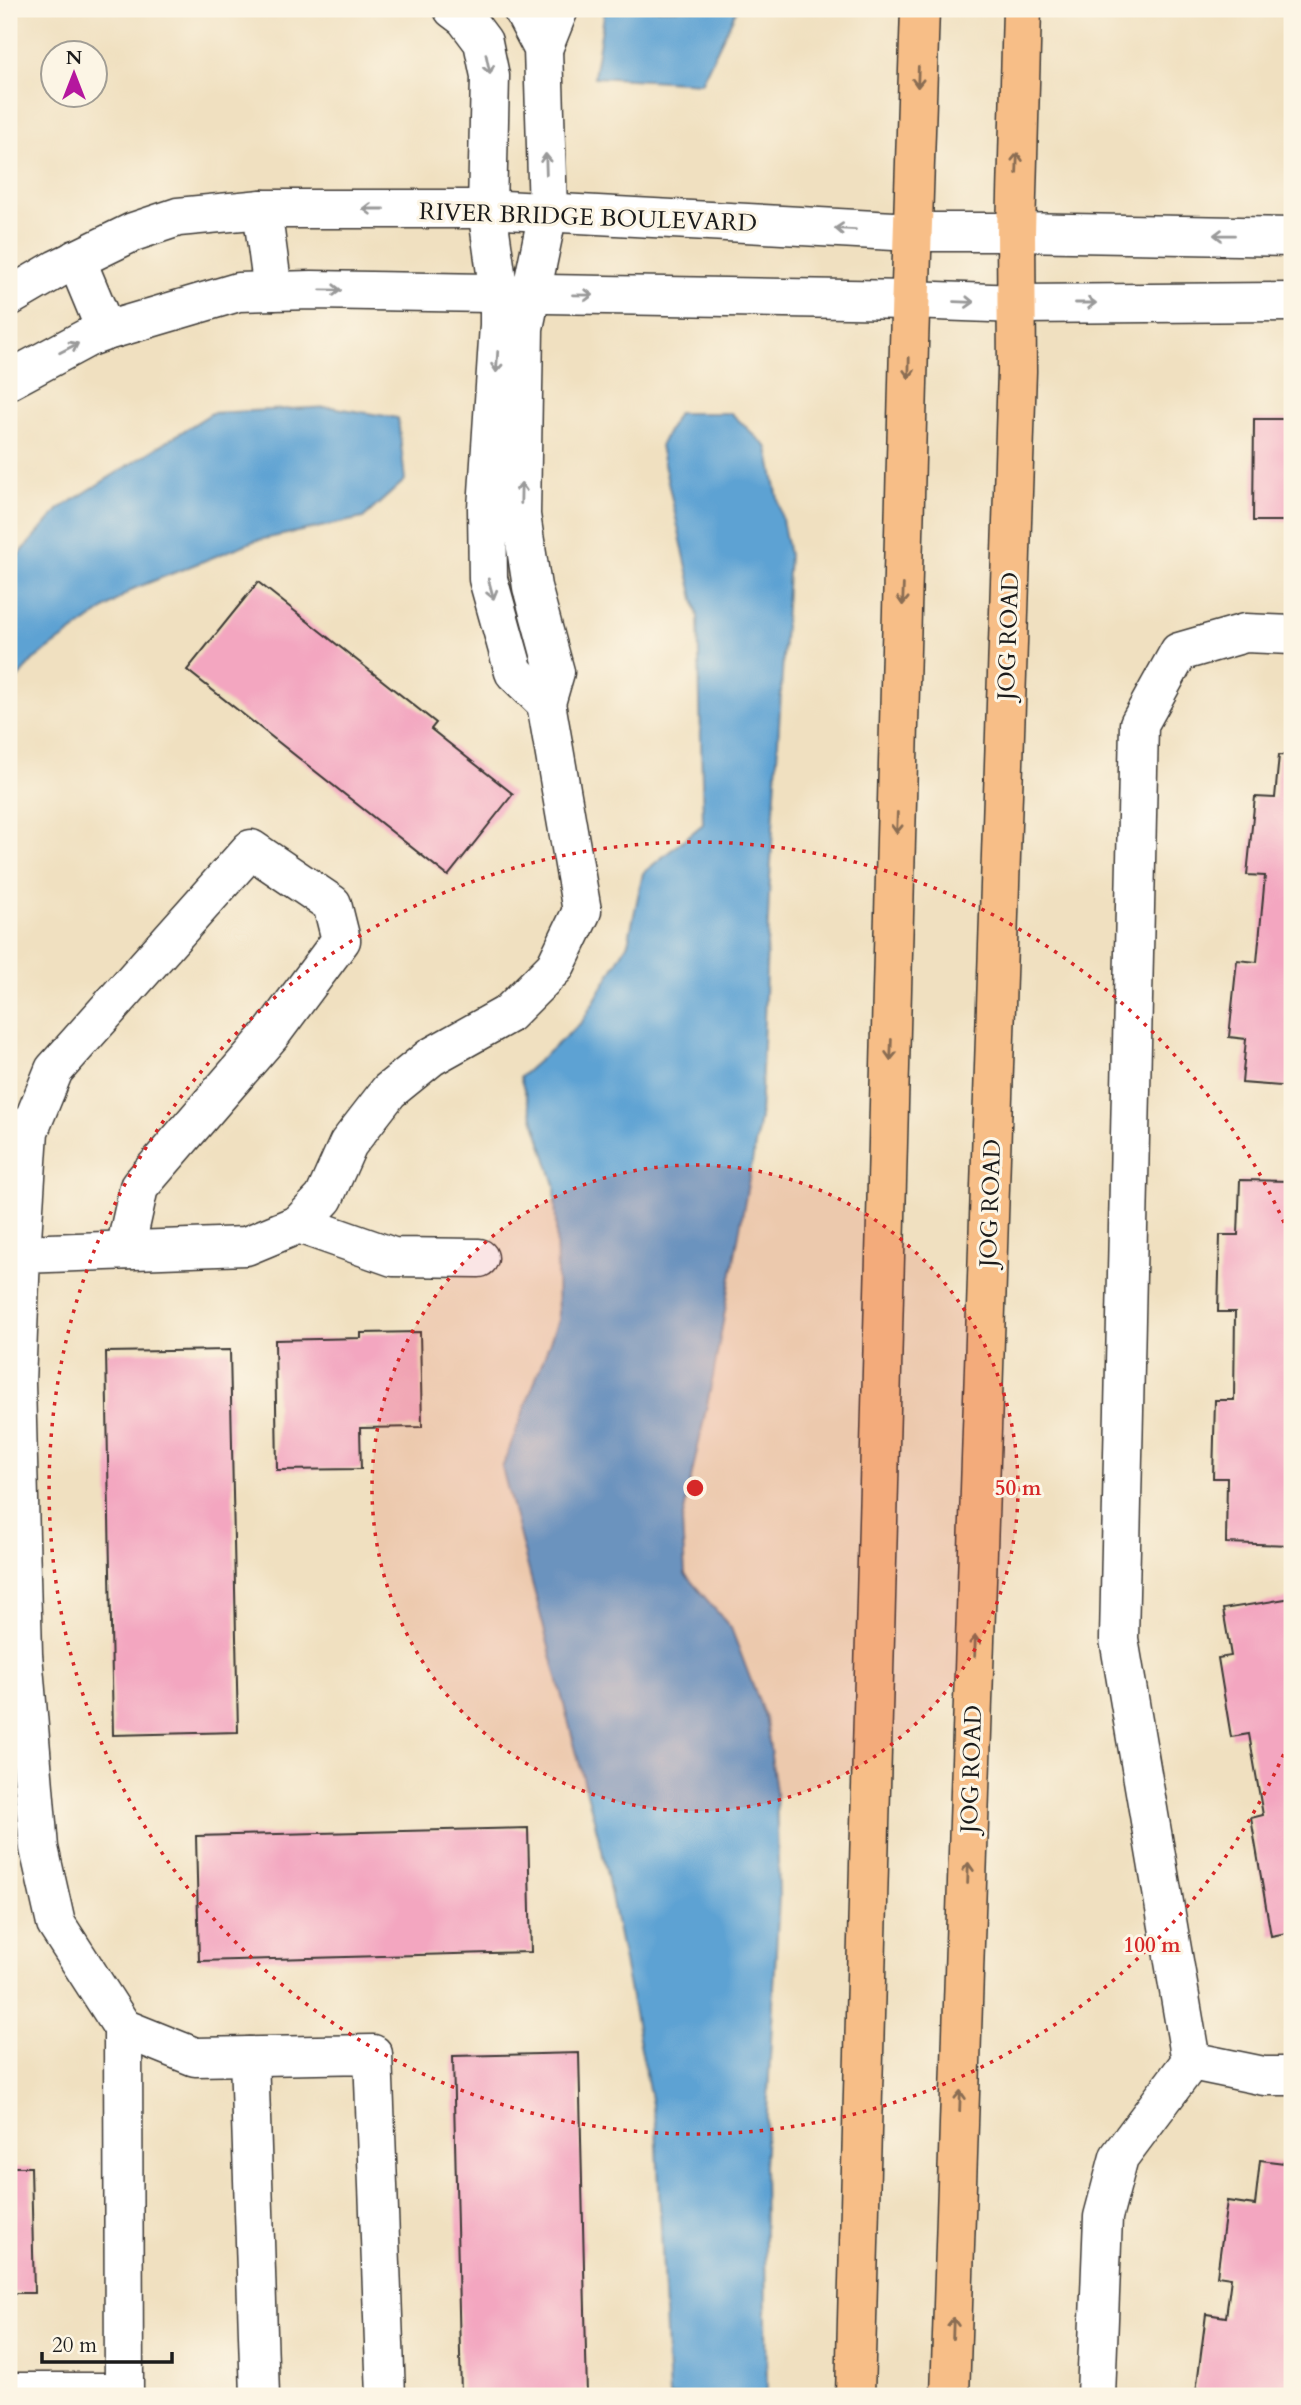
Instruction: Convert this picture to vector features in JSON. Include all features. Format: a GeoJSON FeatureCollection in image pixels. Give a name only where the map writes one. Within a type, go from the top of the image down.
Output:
{"type":"FeatureCollection","features":[{"type":"Feature","properties":{"kind":"main road"},"geometry":{"type":"LineString","coordinates":[[855,2396],[920,9]]}},
{"type":"Feature","properties":{"kind":"main road","name":"JOG ROAD"},"geometry":{"type":"LineString","coordinates":[[950,2396],[1018,304],[1016,232],[1022,9]]}},
{"type":"Feature","properties":{"kind":"street"},"geometry":{"type":"LineString","coordinates":[[22,1254],[246,1246],[299,1224],[324,1198],[348,1144],[389,1091],[430,1057],[508,1014],[555,967],[582,911],[546,703],[555,672],[532,587],[521,515],[518,305],[487,209],[490,75],[483,42],[465,18],[453,9]]}},
{"type":"Feature","properties":{"kind":"street"},"geometry":{"type":"LineString","coordinates":[[522,9],[543,49]]}},
{"type":"Feature","properties":{"kind":"street"},"geometry":{"type":"LineString","coordinates":[[518,305],[548,212],[543,49],[559,9]]}},
{"type":"Feature","properties":{"kind":"street"},"geometry":{"type":"LineString","coordinates":[[262,209],[273,291]]}},
{"type":"Feature","properties":{"kind":"street","name":"RIVER BRIDGE BOULEVARD"},"geometry":{"type":"LineString","coordinates":[[9,297],[76,259],[133,232],[178,217],[262,209],[487,209],[913,232],[1292,237]]}},
{"type":"Feature","properties":{"kind":"street"},"geometry":{"type":"LineString","coordinates":[[76,259],[106,331]]}},
{"type":"Feature","properties":{"kind":"street"},"geometry":{"type":"LineString","coordinates":[[9,380],[87,338],[238,292],[312,289],[518,305],[910,300],[1018,304],[1292,303]]}},
{"type":"Feature","properties":{"kind":"street"},"geometry":{"type":"LineString","coordinates":[[1096,2396],[1103,2217],[1119,2157],[1191,2061],[1119,1639],[1139,724],[1179,652],[1245,633],[1292,635]]}},
{"type":"Feature","properties":{"kind":"street"},"geometry":{"type":"LineString","coordinates":[[9,2392],[124,2394],[123,2028],[56,1924],[39,1848],[16,1655],[16,1383],[29,1130],[54,1070],[251,849],[332,904],[341,940],[272,1033],[139,1187],[125,1250]]}},
{"type":"Feature","properties":{"kind":"street"},"geometry":{"type":"LineString","coordinates":[[299,1224],[393,1257],[479,1258]]}},
{"type":"Feature","properties":{"kind":"street"},"geometry":{"type":"LineString","coordinates":[[123,2028],[195,2057],[373,2054],[386,2396]]}},
{"type":"Feature","properties":{"kind":"street"},"geometry":{"type":"LineString","coordinates":[[248,2056],[260,2396]]}},
{"type":"Feature","properties":{"kind":"street"},"geometry":{"type":"LineString","coordinates":[[1191,2061],[1264,2076],[1292,2076]]}},
{"type":"Feature","properties":{"kind":"water"},"geometry":{"type":"Polygon","coordinates":[[[605,9],[737,9],[701,83],[594,77],[605,9]]]}},
{"type":"Feature","properties":{"kind":"water"},"geometry":{"type":"Polygon","coordinates":[[[331,407],[398,418],[405,480],[363,518],[254,541],[133,589],[33,660],[9,688],[9,566],[59,509],[212,413],[331,407]]]}},
{"type":"Feature","properties":{"kind":"water"},"geometry":{"type":"Polygon","coordinates":[[[678,413],[731,413],[768,448],[789,555],[769,896],[760,1118],[713,1377],[682,1521],[685,1574],[731,1628],[766,1720],[776,1791],[779,1897],[764,2166],[767,2396],[669,2396],[656,2125],[602,1850],[502,1468],[558,1320],[555,1185],[520,1077],[582,1022],[628,943],[643,873],[703,824],[698,617],[660,446],[678,413]]]}},
{"type":"Feature","properties":{"kind":"building"},"geometry":{"type":"Polygon","coordinates":[[[1254,419],[1292,419],[1292,521],[1253,521],[1254,419]]]}},
{"type":"Feature","properties":{"kind":"building"},"geometry":{"type":"Polygon","coordinates":[[[258,582],[436,723],[431,729],[513,794],[448,876],[187,670],[258,582]]]}},
{"type":"Feature","properties":{"kind":"building"},"geometry":{"type":"Polygon","coordinates":[[[1279,755],[1292,756],[1292,1087],[1242,1083],[1246,1039],[1229,1037],[1237,960],[1257,962],[1265,876],[1247,875],[1255,797],[1275,798],[1279,755]]]}},
{"type":"Feature","properties":{"kind":"building"},"geometry":{"type":"Polygon","coordinates":[[[1240,1180],[1292,1181],[1292,1545],[1226,1543],[1227,1478],[1213,1478],[1215,1400],[1234,1400],[1235,1312],[1218,1312],[1220,1235],[1238,1235],[1240,1180]]]}},
{"type":"Feature","properties":{"kind":"building"},"geometry":{"type":"Polygon","coordinates":[[[420,1332],[422,1427],[360,1428],[361,1469],[277,1470],[275,1340],[361,1338],[361,1333],[420,1332]]]}},
{"type":"Feature","properties":{"kind":"building"},"geometry":{"type":"Polygon","coordinates":[[[230,1350],[238,1732],[113,1735],[106,1352],[230,1350]]]}},
{"type":"Feature","properties":{"kind":"building"},"geometry":{"type":"Polygon","coordinates":[[[1292,1598],[1292,1932],[1271,1936],[1251,1818],[1263,1815],[1249,1734],[1231,1737],[1218,1658],[1231,1656],[1223,1609],[1292,1598]]]}},
{"type":"Feature","properties":{"kind":"building"},"geometry":{"type":"Polygon","coordinates":[[[528,1828],[531,1952],[199,1961],[196,1836],[528,1828]]]}},
{"type":"Feature","properties":{"kind":"building"},"geometry":{"type":"Polygon","coordinates":[[[579,2053],[587,2396],[461,2396],[453,2056],[579,2053]]]}},
{"type":"Feature","properties":{"kind":"building"},"geometry":{"type":"Polygon","coordinates":[[[1260,2160],[1292,2164],[1292,2396],[1211,2396],[1196,2392],[1206,2314],[1226,2317],[1231,2278],[1217,2276],[1227,2201],[1255,2205],[1260,2160]]]}},
{"type":"Feature","properties":{"kind":"building"},"geometry":{"type":"Polygon","coordinates":[[[9,2167],[31,2167],[34,2293],[9,2293],[9,2167]]]}}]}
